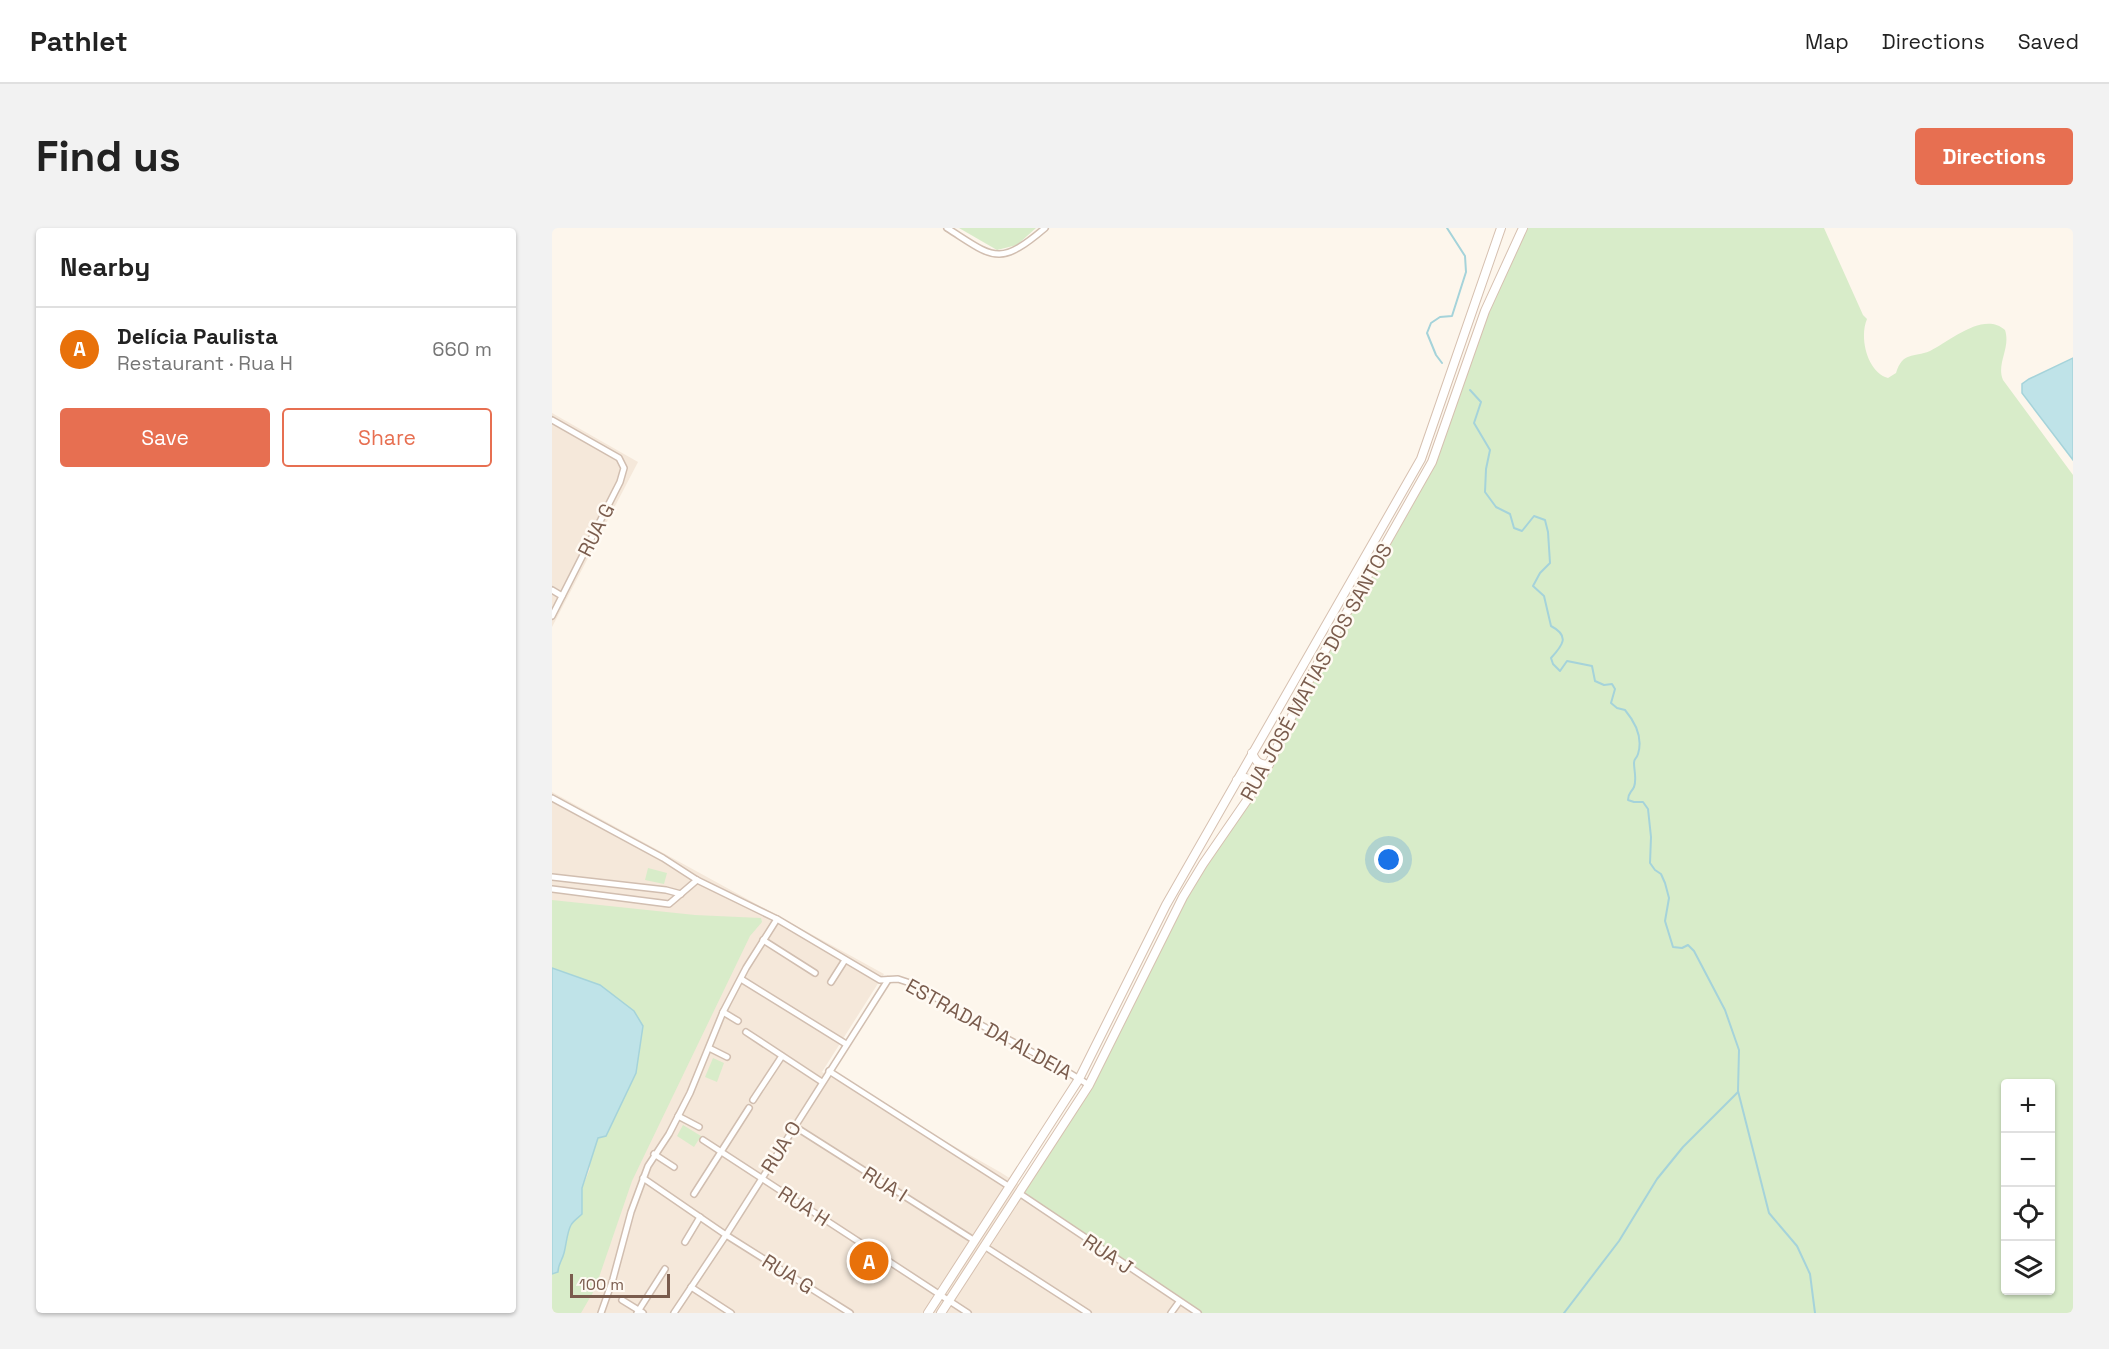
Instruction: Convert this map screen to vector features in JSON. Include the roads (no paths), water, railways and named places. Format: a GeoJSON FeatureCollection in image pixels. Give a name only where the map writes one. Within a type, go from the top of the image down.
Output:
{"type":"FeatureCollection","features":[{"type":"Feature","properties":{"kind":"main road","name":"RUA JOSÉ MATIAS DOS SANTOS"},"geometry":{"type":"LineString","coordinates":[[928,1313],[1079,1079],[1166,905],[1421,459],[1501,228]]}},
{"type":"Feature","properties":{"kind":"main road","name":"RUA JOSÉ MATIAS DOS SANTOS"},"geometry":{"type":"LineString","coordinates":[[941,1313],[1089,1084],[1183,897],[1269,764],[1313,672],[1432,462],[1485,311],[1522,228]]}},
{"type":"Feature","properties":{"kind":"main road"},"geometry":{"type":"LineString","coordinates":[[1252,753],[1258,763],[1269,764]]}},
{"type":"Feature","properties":{"kind":"main road"},"geometry":{"type":"LineString","coordinates":[[1237,780],[1242,777],[1253,780],[1254,790]]}},
{"type":"Feature","properties":{"kind":"street"},"geometry":{"type":"LineString","coordinates":[[946,228],[979,249],[998,255],[1019,248],[1045,228]]}},
{"type":"Feature","properties":{"kind":"street","name":"RUA G"},"geometry":{"type":"LineString","coordinates":[[552,420],[619,458],[623,463],[624,474],[562,596],[555,604],[552,616]]}},
{"type":"Feature","properties":{"kind":"street"},"geometry":{"type":"LineString","coordinates":[[553,591],[562,596]]}},
{"type":"Feature","properties":{"kind":"street","name":"ESTRADA DA ALDEIA"},"geometry":{"type":"LineString","coordinates":[[552,798],[663,858],[697,880],[777,919],[880,980],[898,978],[923,989],[972,1020],[1089,1084]]}},
{"type":"Feature","properties":{"kind":"street"},"geometry":{"type":"LineString","coordinates":[[552,877],[666,890],[681,894]]}},
{"type":"Feature","properties":{"kind":"street"},"geometry":{"type":"LineString","coordinates":[[552,889],[669,904],[697,880]]}},
{"type":"Feature","properties":{"kind":"street"},"geometry":{"type":"LineString","coordinates":[[601,1313],[643,1178],[654,1154],[678,1116],[723,1012],[777,919]]}},
{"type":"Feature","properties":{"kind":"street"},"geometry":{"type":"LineString","coordinates":[[763,940],[816,974]]}},
{"type":"Feature","properties":{"kind":"street"},"geometry":{"type":"LineString","coordinates":[[831,982],[845,960]]}},
{"type":"Feature","properties":{"kind":"street"},"geometry":{"type":"LineString","coordinates":[[741,979],[846,1044]]}},
{"type":"Feature","properties":{"kind":"street","name":"RUA O"},"geometry":{"type":"LineString","coordinates":[[674,1313],[888,980]]}},
{"type":"Feature","properties":{"kind":"street"},"geometry":{"type":"LineString","coordinates":[[723,1012],[738,1022]]}},
{"type":"Feature","properties":{"kind":"street"},"geometry":{"type":"LineString","coordinates":[[746,1032],[822,1082]]}},
{"type":"Feature","properties":{"kind":"street"},"geometry":{"type":"LineString","coordinates":[[709,1048],[727,1057]]}},
{"type":"Feature","properties":{"kind":"street"},"geometry":{"type":"LineString","coordinates":[[753,1100],[782,1056]]}},
{"type":"Feature","properties":{"kind":"street"},"geometry":{"type":"LineString","coordinates":[[829,1071],[1010,1187]]}},
{"type":"Feature","properties":{"kind":"street"},"geometry":{"type":"LineString","coordinates":[[694,1194],[749,1108]]}},
{"type":"Feature","properties":{"kind":"street"},"geometry":{"type":"LineString","coordinates":[[678,1116],[699,1127]]}},
{"type":"Feature","properties":{"kind":"street","name":"RUA I"},"geometry":{"type":"LineString","coordinates":[[794,1126],[975,1241]]}},
{"type":"Feature","properties":{"kind":"street","name":"RUA H"},"geometry":{"type":"LineString","coordinates":[[703,1140],[969,1313]]}},
{"type":"Feature","properties":{"kind":"street"},"geometry":{"type":"LineString","coordinates":[[654,1154],[674,1167]]}},
{"type":"Feature","properties":{"kind":"street","name":"RUA G"},"geometry":{"type":"LineString","coordinates":[[643,1178],[726,1235],[850,1313]]}},
{"type":"Feature","properties":{"kind":"street","name":"RUA J"},"geometry":{"type":"LineString","coordinates":[[1019,1193],[1198,1313]]}},
{"type":"Feature","properties":{"kind":"street"},"geometry":{"type":"LineString","coordinates":[[684,1242],[700,1217]]}},
{"type":"Feature","properties":{"kind":"street"},"geometry":{"type":"LineString","coordinates":[[984,1246],[1088,1313]]}},
{"type":"Feature","properties":{"kind":"street"},"geometry":{"type":"LineString","coordinates":[[622,1300],[640,1312],[665,1269]]}},
{"type":"Feature","properties":{"kind":"street"},"geometry":{"type":"LineString","coordinates":[[691,1287],[731,1313]]}},
{"type":"Feature","properties":{"kind":"street"},"geometry":{"type":"LineString","coordinates":[[1171,1313],[1179,1302]]}},
{"type":"Feature","properties":{"kind":"water"},"geometry":{"type":"Polygon","coordinates":[[[2073,358],[2073,460],[2022,393],[2022,384],[2073,358]]]}},
{"type":"Feature","properties":{"kind":"water"},"geometry":{"type":"Polygon","coordinates":[[[552,968],[600,985],[634,1011],[643,1026],[636,1073],[606,1136],[598,1138],[582,1188],[582,1214],[571,1225],[558,1272],[552,1274],[552,968]]]}},
{"type":"Feature","properties":{"kind":"waterway"},"geometry":{"type":"LineString","coordinates":[[1442,363],[1427,333],[1431,323],[1440,317],[1452,316],[1466,272],[1465,256],[1447,228]]}},
{"type":"Feature","properties":{"kind":"waterway"},"geometry":{"type":"LineString","coordinates":[[1470,390],[1481,402],[1474,423],[1490,450],[1485,492],[1496,507],[1510,514],[1514,528],[1522,531],[1534,516],[1545,520],[1550,563],[1540,573],[1533,586],[1544,596],[1551,626],[1563,637],[1559,649],[1551,658],[1553,664],[1560,671],[1567,661],[1592,666],[1595,681],[1604,685],[1612,684],[1615,689],[1611,703],[1625,710],[1637,730],[1639,748],[1634,761],[1635,781],[1628,800],[1643,802],[1648,809],[1651,837],[1650,863],[1661,874],[1665,883],[1669,898],[1665,921],[1673,947],[1682,948],[1688,945],[1694,951],[1725,1010],[1739,1050],[1738,1091],[1769,1213],[1797,1246],[1810,1274],[1815,1313]]}},
{"type":"Feature","properties":{"kind":"waterway"},"geometry":{"type":"LineString","coordinates":[[1564,1313],[1619,1241],[1657,1179],[1683,1147],[1738,1092]]}},
{"type":"Feature","properties":{"kind":"place","name":"Delícia Paulista"},"geometry":{"type":"Point","coordinates":[869,1261]}}]}
